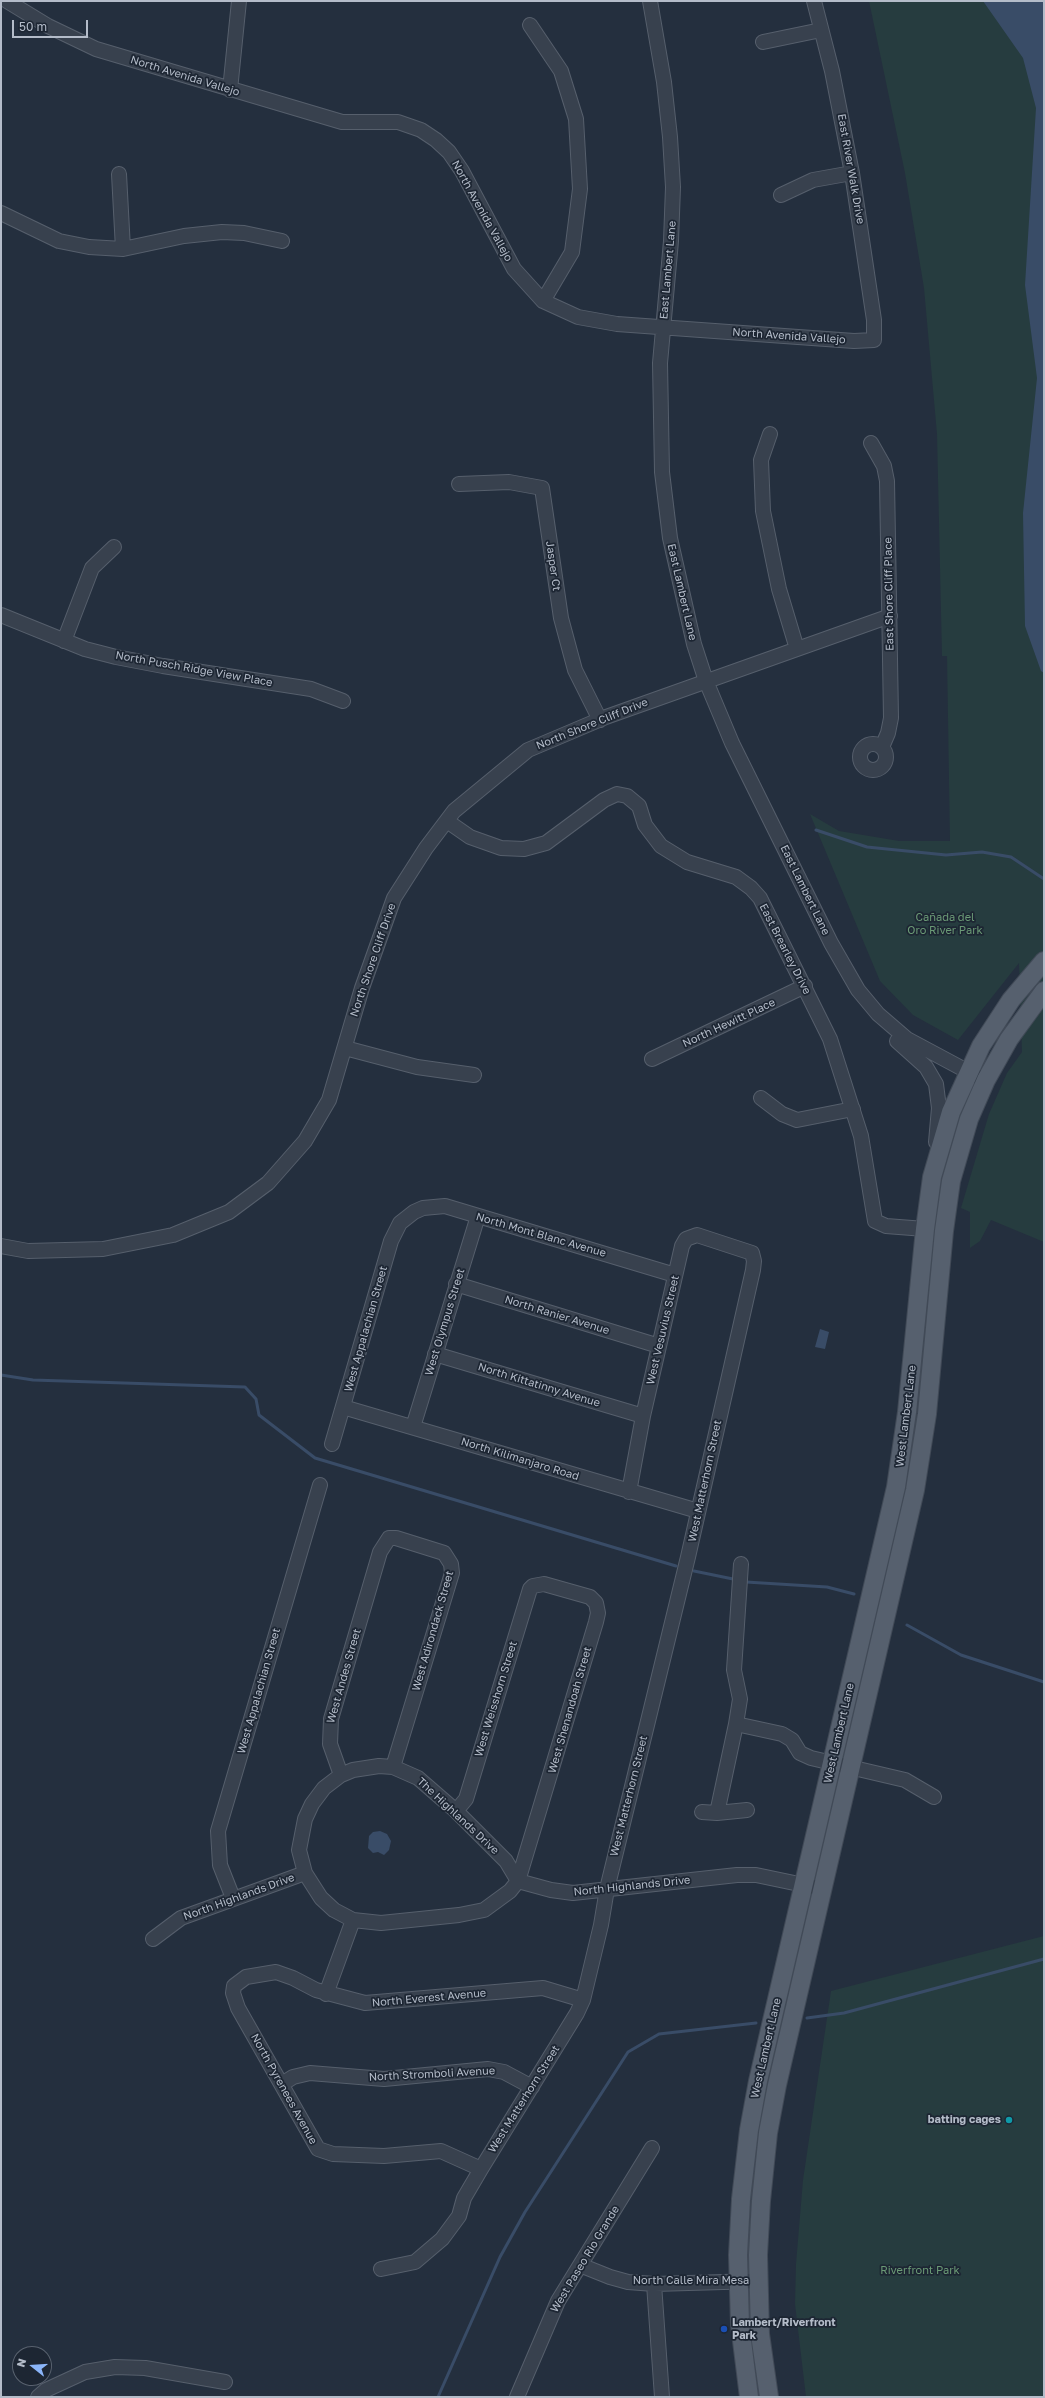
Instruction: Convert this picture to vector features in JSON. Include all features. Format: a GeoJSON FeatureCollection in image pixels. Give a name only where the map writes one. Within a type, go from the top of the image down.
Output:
{"type":"FeatureCollection","features":[{"type":"Feature","properties":{"kind":"main road","name":"West Lambert Lane"},"geometry":{"type":"LineString","coordinates":[[749,2397],[741,2336],[738,2281],[740,2213],[750,2124],[803,1884],[899,1471],[907,1412],[925,1229],[932,1177],[951,1112],[981,1046],[1011,1000],[1044,961]]}},
{"type":"Feature","properties":{"kind":"main road","name":"West Lambert Lane"},"geometry":{"type":"LineString","coordinates":[[769,2397],[760,2334],[758,2281],[761,2201],[772,2110],[915,1490],[928,1399],[944,1231],[951,1181],[967,1125],[989,1075],[1020,1022],[1044,991]]}},
{"type":"Feature","properties":{"kind":"main road"},"geometry":{"type":"LineString","coordinates":[[918,1298],[925,1307],[920,1381],[928,1399]]}},
{"type":"Feature","properties":{"kind":"street","name":"North Avenida Vallejo"},"geometry":{"type":"LineString","coordinates":[[7,1],[48,26],[96,49],[342,122],[398,122],[421,130],[436,140],[449,152],[462,171],[514,269],[543,301],[578,317],[617,324],[854,341],[874,340]]}},
{"type":"Feature","properties":{"kind":"street"},"geometry":{"type":"LineString","coordinates":[[230,90],[239,1]]}},
{"type":"Feature","properties":{"kind":"street","name":"East Lambert Lane"},"geometry":{"type":"LineString","coordinates":[[650,1],[664,82],[670,137],[673,188],[671,241],[663,327],[659,406],[665,506],[684,608],[706,681],[735,749],[831,943],[858,990],[878,1014],[917,1046],[968,1072],[989,1075]]}},
{"type":"Feature","properties":{"kind":"street","name":"East River Walk Drive"},"geometry":{"type":"LineString","coordinates":[[814,1],[832,71],[852,173],[874,320],[874,340]]}},
{"type":"Feature","properties":{"kind":"street"},"geometry":{"type":"LineString","coordinates":[[530,25],[561,71],[574,112],[580,190],[572,252],[543,301]]}},
{"type":"Feature","properties":{"kind":"street"},"geometry":{"type":"LineString","coordinates":[[763,42],[821,30]]}},
{"type":"Feature","properties":{"kind":"street"},"geometry":{"type":"LineString","coordinates":[[781,194],[813,180],[852,173]]}},
{"type":"Feature","properties":{"kind":"street"},"geometry":{"type":"LineString","coordinates":[[119,174],[123,249]]}},
{"type":"Feature","properties":{"kind":"street"},"geometry":{"type":"LineString","coordinates":[[1,213],[58,241],[89,247],[123,249],[184,236],[222,232],[244,233],[282,241]]}},
{"type":"Feature","properties":{"kind":"street"},"geometry":{"type":"LineString","coordinates":[[770,434],[761,460],[764,511],[779,589],[797,649]]}},
{"type":"Feature","properties":{"kind":"street","name":"East Shore Cliff Place"},"geometry":{"type":"LineString","coordinates":[[871,443],[884,466],[887,482],[891,718],[888,734],[882,747]]}},
{"type":"Feature","properties":{"kind":"street","name":"Jasper Ct"},"geometry":{"type":"LineString","coordinates":[[459,484],[509,482],[542,488],[561,618],[575,670],[600,720]]}},
{"type":"Feature","properties":{"kind":"street"},"geometry":{"type":"LineString","coordinates":[[64,641],[92,568],[114,547]]}},
{"type":"Feature","properties":{"kind":"street","name":"North Pusch Ridge View Place"},"geometry":{"type":"LineString","coordinates":[[1,615],[64,641],[91,650],[163,666],[311,688],[343,701]]}},
{"type":"Feature","properties":{"kind":"street","name":"North Shore Cliff Drive"},"geometry":{"type":"LineString","coordinates":[[1,1246],[28,1251],[103,1248],[173,1235],[229,1212],[268,1183],[305,1141],[329,1100],[362,988],[394,898],[426,848],[460,806],[528,750],[600,720],[890,616]]}},
{"type":"Feature","properties":{"kind":"street","name":"East Brearley Drive"},"geometry":{"type":"LineString","coordinates":[[447,821],[470,837],[501,848],[524,849],[546,843],[604,800],[617,794],[627,796],[639,806],[645,825],[661,846],[687,862],[736,878],[751,888],[760,898],[830,1039],[853,1109],[869,1179],[873,1215],[875,1220],[886,1226],[925,1229]]}},
{"type":"Feature","properties":{"kind":"street","name":"North Hewitt Place"},"geometry":{"type":"LineString","coordinates":[[652,1059],[805,986]]}},
{"type":"Feature","properties":{"kind":"street"},"geometry":{"type":"LineString","coordinates":[[878,1014],[891,1034],[926,1067],[936,1084],[939,1108],[932,1177]]}},
{"type":"Feature","properties":{"kind":"street"},"geometry":{"type":"LineString","coordinates":[[345,1048],[417,1066],[474,1075]]}},
{"type":"Feature","properties":{"kind":"street"},"geometry":{"type":"LineString","coordinates":[[761,1098],[782,1114],[797,1120],[853,1109]]}},
{"type":"Feature","properties":{"kind":"street","name":"North Mont Blanc Avenue"},"geometry":{"type":"LineString","coordinates":[[407,1217],[423,1208],[445,1206],[675,1275]]}},
{"type":"Feature","properties":{"kind":"street","name":"West Olympus Street"},"geometry":{"type":"LineString","coordinates":[[413,1427],[478,1216]]}},
{"type":"Feature","properties":{"kind":"street","name":"West Appalachian Street"},"geometry":{"type":"LineString","coordinates":[[332,1444],[391,1241],[400,1223],[407,1217]]}},
{"type":"Feature","properties":{"kind":"street","name":"West Vesuvius Street"},"geometry":{"type":"LineString","coordinates":[[629,1492],[643,1416],[682,1246],[686,1238],[691,1235],[752,1253]]}},
{"type":"Feature","properties":{"kind":"street","name":"West Matterhorn Street"},"geometry":{"type":"LineString","coordinates":[[381,2270],[415,2262],[442,2239],[459,2216],[464,2198],[481,2168],[532,2087],[583,2000],[601,1925],[607,1889],[688,1557],[753,1270],[754,1261],[752,1253]]}},
{"type":"Feature","properties":{"kind":"street","name":"North Ranier Avenue"},"geometry":{"type":"LineString","coordinates":[[456,1284],[659,1346]]}},
{"type":"Feature","properties":{"kind":"street","name":"North Kittatinny Avenue"},"geometry":{"type":"LineString","coordinates":[[435,1354],[643,1416]]}},
{"type":"Feature","properties":{"kind":"street","name":"North Kilimanjaro Road"},"geometry":{"type":"LineString","coordinates":[[343,1407],[698,1511]]}},
{"type":"Feature","properties":{"kind":"street","name":"West Appalachian Street"},"geometry":{"type":"LineString","coordinates":[[233,1898],[220,1865],[218,1831],[320,1485]]}},
{"type":"Feature","properties":{"kind":"street","name":"West Adirondack Street"},"geometry":{"type":"LineString","coordinates":[[388,1538],[396,1538],[444,1553],[451,1564],[452,1573],[393,1767]]}},
{"type":"Feature","properties":{"kind":"street","name":"West Andes Street"},"geometry":{"type":"LineString","coordinates":[[341,1775],[330,1744],[329,1732],[331,1719],[380,1552],[388,1538]]}},
{"type":"Feature","properties":{"kind":"street"},"geometry":{"type":"LineString","coordinates":[[717,1812],[740,1699],[734,1670],[741,1564]]}},
{"type":"Feature","properties":{"kind":"street","name":"West Shenandoah Street"},"geometry":{"type":"LineString","coordinates":[[518,1881],[598,1613],[596,1603],[590,1597],[544,1584],[533,1586]]}},
{"type":"Feature","properties":{"kind":"street","name":"West Weisshorn Street"},"geometry":{"type":"LineString","coordinates":[[456,1811],[466,1799],[526,1596],[533,1586]]}},
{"type":"Feature","properties":{"kind":"street"},"geometry":{"type":"LineString","coordinates":[[736,1724],[782,1734],[792,1740],[800,1753],[805,1756],[905,1780],[934,1797]]}},
{"type":"Feature","properties":{"kind":"street","name":"The Highlands Drive"},"geometry":{"type":"LineString","coordinates":[[341,1775],[366,1767],[393,1767],[418,1778],[456,1811],[506,1861],[518,1881]]}},
{"type":"Feature","properties":{"kind":"street"},"geometry":{"type":"LineString","coordinates":[[305,1873],[299,1850],[305,1819],[312,1804],[324,1788],[341,1775]]}},
{"type":"Feature","properties":{"kind":"street"},"geometry":{"type":"LineString","coordinates":[[702,1812],[747,1810]]}},
{"type":"Feature","properties":{"kind":"street","name":"North Highlands Drive"},"geometry":{"type":"LineString","coordinates":[[153,1939],[181,1918],[305,1873],[321,1898],[334,1910],[353,1920],[388,1923],[476,1912],[493,1905],[518,1881],[564,1892],[607,1889],[737,1875],[756,1876],[823,1889]]}},
{"type":"Feature","properties":{"kind":"street"},"geometry":{"type":"LineString","coordinates":[[326,1994],[353,1920]]}},
{"type":"Feature","properties":{"kind":"street","name":"North Everest Avenue"},"geometry":{"type":"LineString","coordinates":[[234,1986],[246,1976],[276,1972],[326,1994],[359,2002],[381,2003],[543,1988],[583,2000]]}},
{"type":"Feature","properties":{"kind":"street","name":"North Pyrenees Avenue"},"geometry":{"type":"LineString","coordinates":[[234,1986],[233,1993],[238,2008],[318,2149],[333,2154],[384,2156],[440,2151],[481,2168]]}},
{"type":"Feature","properties":{"kind":"street","name":"North Stromboli Avenue"},"geometry":{"type":"LineString","coordinates":[[282,2084],[293,2077],[310,2073],[384,2079],[488,2069],[504,2072],[532,2087]]}},
{"type":"Feature","properties":{"kind":"street","name":"West Paseo Rio Grande"},"geometry":{"type":"LineString","coordinates":[[517,2397],[558,2301],[652,2148]]}},
{"type":"Feature","properties":{"kind":"street","name":"North Calle Mira Mesa"},"geometry":{"type":"LineString","coordinates":[[580,2265],[619,2280],[654,2284],[758,2281]]}},
{"type":"Feature","properties":{"kind":"street"},"geometry":{"type":"LineString","coordinates":[[654,2284],[662,2397]]}},
{"type":"Feature","properties":{"kind":"street"},"geometry":{"type":"LineString","coordinates":[[38,2397],[46,2390],[85,2372],[116,2367],[145,2368],[225,2382]]}},
{"type":"Feature","properties":{"kind":"green space","name":"Cañada del Oro River Park"},"geometry":{"type":"Polygon","coordinates":[[[869,1],[1044,1],[1044,1242],[991,1220],[980,1241],[970,1248],[970,1212],[961,1208],[989,1114],[1007,1073],[1022,1052],[1019,963],[958,1040],[913,1015],[880,981],[810,814],[839,831],[899,841],[950,841],[947,656],[942,656],[937,434],[924,288],[905,173],[869,1]]]}},
{"type":"Feature","properties":{"kind":"green space","name":"Riverfront Park"},"geometry":{"type":"Polygon","coordinates":[[[1044,1936],[1044,2397],[806,2397],[795,2304],[796,2264],[803,2180],[831,1991],[1044,1936]]]}},
{"type":"Feature","properties":{"kind":"water"},"geometry":{"type":"Polygon","coordinates":[[[983,1],[1044,1],[1044,673],[1041,671],[1025,626],[1023,513],[1037,378],[1025,285],[1036,108],[1023,58],[983,1]]]}},
{"type":"Feature","properties":{"kind":"water"},"geometry":{"type":"Polygon","coordinates":[[[820,1329],[829,1332],[825,1349],[815,1347],[820,1329]]]}},
{"type":"Feature","properties":{"kind":"water"},"geometry":{"type":"Polygon","coordinates":[[[380,1831],[387,1834],[391,1841],[389,1850],[384,1855],[378,1852],[373,1853],[368,1848],[369,1836],[373,1832],[380,1831]]]}},
{"type":"Feature","properties":{"kind":"waterway"},"geometry":{"type":"LineString","coordinates":[[816,830],[867,847],[946,855],[982,852],[1011,857],[1044,879]]}},
{"type":"Feature","properties":{"kind":"waterway"},"geometry":{"type":"LineString","coordinates":[[1,1375],[33,1380],[245,1387],[256,1399],[259,1415],[315,1458],[676,1566]]}},
{"type":"Feature","properties":{"kind":"waterway"},"geometry":{"type":"LineString","coordinates":[[694,1571],[733,1579]]}},
{"type":"Feature","properties":{"kind":"waterway"},"geometry":{"type":"LineString","coordinates":[[746,1582],[827,1587],[854,1594]]}},
{"type":"Feature","properties":{"kind":"waterway"},"geometry":{"type":"LineString","coordinates":[[907,1625],[961,1655],[1044,1682]]}},
{"type":"Feature","properties":{"kind":"waterway"},"geometry":{"type":"LineString","coordinates":[[807,2018],[844,2013],[1044,1959]]}},
{"type":"Feature","properties":{"kind":"waterway"},"geometry":{"type":"LineString","coordinates":[[438,2397],[500,2257],[525,2212],[628,2052],[659,2034],[756,2023]]}},
{"type":"Feature","properties":{"kind":"place","name":"batting cages"},"geometry":{"type":"Point","coordinates":[1009,2120]}},
{"type":"Feature","properties":{"kind":"place","name":"Lambert/Riverfront Park"},"geometry":{"type":"Point","coordinates":[724,2329]}}]}
